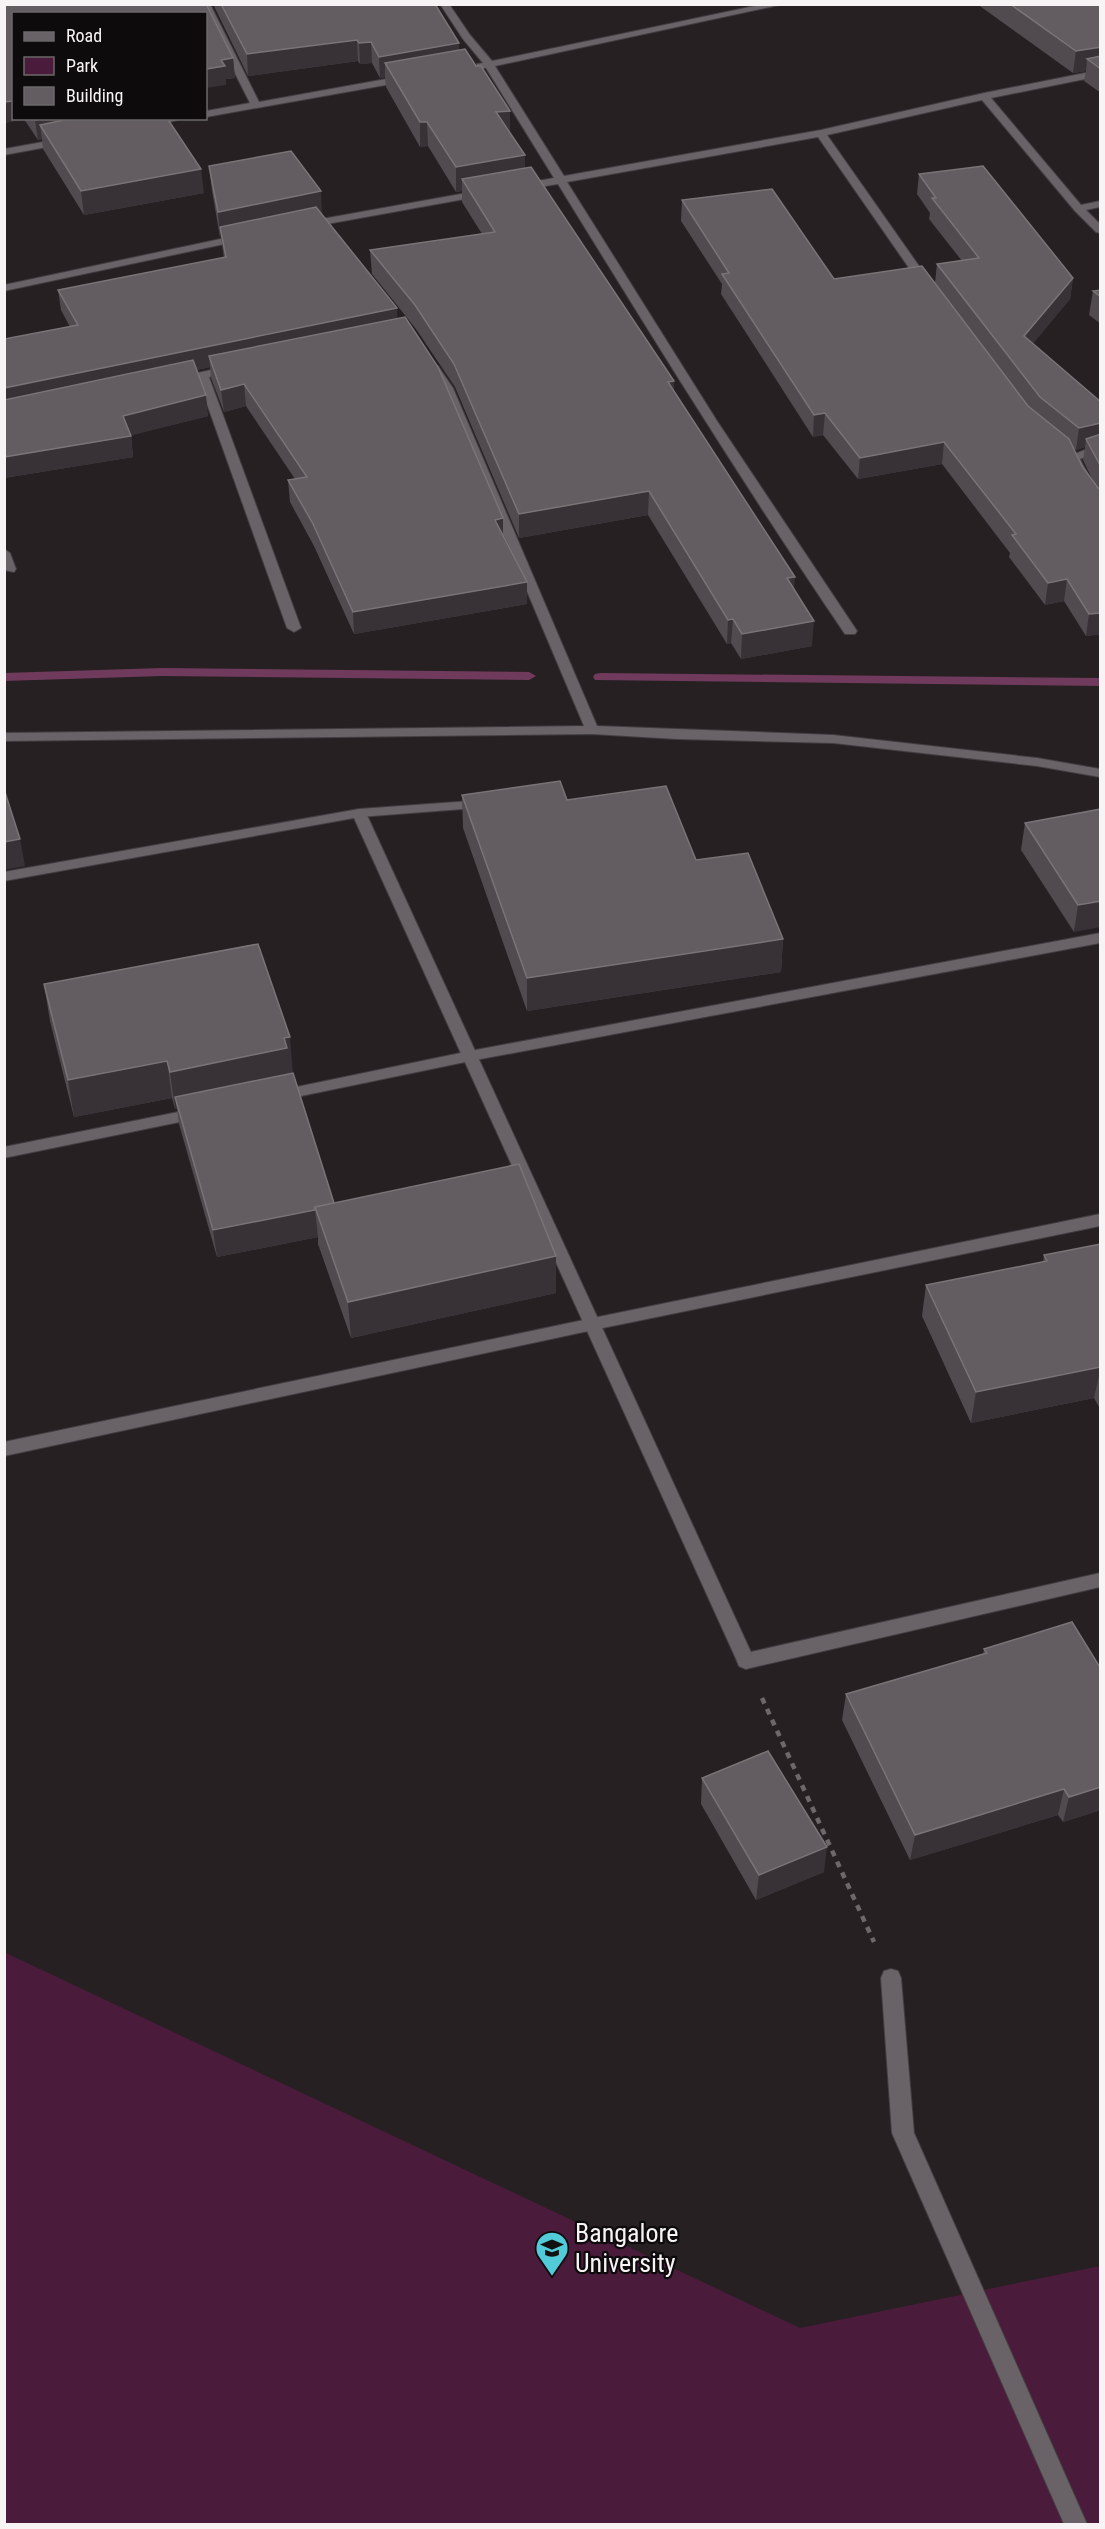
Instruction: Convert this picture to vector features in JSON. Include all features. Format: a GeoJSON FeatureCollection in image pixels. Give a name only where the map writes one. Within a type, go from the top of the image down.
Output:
{"type":"FeatureCollection","features":[{"type":"Feature","properties":{"kind":"street"},"geometry":{"type":"LineString","coordinates":[[205,4],[255,104]]}},
{"type":"Feature","properties":{"kind":"street"},"geometry":{"type":"LineString","coordinates":[[444,4],[466,37],[489,64],[603,252],[766,506],[850,631]]}},
{"type":"Feature","properties":{"kind":"street"},"geometry":{"type":"LineString","coordinates":[[465,68],[780,4]]}},
{"type":"Feature","properties":{"kind":"street"},"geometry":{"type":"LineString","coordinates":[[515,188],[821,133],[984,96],[1101,73]]}},
{"type":"Feature","properties":{"kind":"street"},"geometry":{"type":"LineString","coordinates":[[207,114],[418,76]]}},
{"type":"Feature","properties":{"kind":"street"},"geometry":{"type":"LineString","coordinates":[[984,96],[1078,209],[1101,230]]}},
{"type":"Feature","properties":{"kind":"street"},"geometry":{"type":"LineString","coordinates":[[137,127],[170,120]]}},
{"type":"Feature","properties":{"kind":"street"},"geometry":{"type":"LineString","coordinates":[[4,152],[72,139],[68,129]]}},
{"type":"Feature","properties":{"kind":"street"},"geometry":{"type":"LineString","coordinates":[[821,133],[935,298]]}},
{"type":"Feature","properties":{"kind":"street"},"geometry":{"type":"LineString","coordinates":[[298,226],[325,226],[492,192]]}},
{"type":"Feature","properties":{"kind":"street"},"geometry":{"type":"LineString","coordinates":[[1078,209],[1101,204]]}},
{"type":"Feature","properties":{"kind":"street"},"geometry":{"type":"LineString","coordinates":[[4,288],[251,236]]}},
{"type":"Feature","properties":{"kind":"street"},"geometry":{"type":"LineString","coordinates":[[429,360],[447,388],[592,729]]}},
{"type":"Feature","properties":{"kind":"street"},"geometry":{"type":"LineString","coordinates":[[167,382],[247,365]]}},
{"type":"Feature","properties":{"kind":"street"},"geometry":{"type":"LineString","coordinates":[[202,375],[294,628]]}},
{"type":"Feature","properties":{"kind":"street"},"geometry":{"type":"LineString","coordinates":[[1101,448],[1069,453],[1086,486],[1101,505]]}},
{"type":"Feature","properties":{"kind":"street"},"geometry":{"type":"LineString","coordinates":[[4,553],[10,569]]}},
{"type":"Feature","properties":{"kind":"street"},"geometry":{"type":"LineString","coordinates":[[4,737],[592,729],[677,735],[832,739],[1037,762],[1101,773]]}},
{"type":"Feature","properties":{"kind":"street"},"geometry":{"type":"LineString","coordinates":[[4,877],[359,813],[501,803]]}},
{"type":"Feature","properties":{"kind":"street"},"geometry":{"type":"LineString","coordinates":[[359,813],[746,1661],[1101,1580]]}},
{"type":"Feature","properties":{"kind":"street"},"geometry":{"type":"LineString","coordinates":[[261,1100],[470,1056],[1101,938]]}},
{"type":"Feature","properties":{"kind":"street"},"geometry":{"type":"LineString","coordinates":[[4,1153],[214,1109]]}},
{"type":"Feature","properties":{"kind":"street"},"geometry":{"type":"LineString","coordinates":[[4,1449],[593,1324],[1101,1220]]}},
{"type":"Feature","properties":{"kind":"street"},"geometry":{"type":"LineString","coordinates":[[891,1978],[903,2133],[1076,2524]]}},
{"type":"Feature","properties":{"kind":"path"},"geometry":{"type":"LineString","coordinates":[[746,1661],[891,1978]]}},
{"type":"Feature","properties":{"kind":"green space"},"geometry":{"type":"Polygon","coordinates":[[[6,1953],[800,2328],[1100,2266],[1100,2524],[5,2524],[6,1953]]]}},
{"type":"Feature","properties":{"kind":"building"},"geometry":{"type":"Polygon","coordinates":[[[4,4],[206,4],[233,58],[221,60],[225,66],[207,69],[207,12],[12,12],[12,101],[4,102],[4,4]]]}},
{"type":"Feature","properties":{"kind":"building"},"geometry":{"type":"Polygon","coordinates":[[[221,4],[435,4],[459,43],[379,57],[371,42],[359,43],[357,40],[247,54],[221,4]]]}},
{"type":"Feature","properties":{"kind":"building"},"geometry":{"type":"Polygon","coordinates":[[[1010,4],[1101,4],[1101,47],[1076,51],[1010,4]]]}},
{"type":"Feature","properties":{"kind":"building"},"geometry":{"type":"Polygon","coordinates":[[[465,49],[476,66],[481,66],[510,111],[496,112],[525,155],[456,167],[427,122],[420,122],[385,63],[465,49]]]}},
{"type":"Feature","properties":{"kind":"building"},"geometry":{"type":"Polygon","coordinates":[[[1101,56],[1101,69],[1087,59],[1101,56]]]}},
{"type":"Feature","properties":{"kind":"building"},"geometry":{"type":"Polygon","coordinates":[[[64,120],[168,120],[201,169],[81,191],[40,125],[64,120]]]}},
{"type":"Feature","properties":{"kind":"building"},"geometry":{"type":"Polygon","coordinates":[[[291,151],[321,191],[218,212],[209,166],[291,151]]]}},
{"type":"Feature","properties":{"kind":"building"},"geometry":{"type":"Polygon","coordinates":[[[983,166],[1073,278],[1024,336],[1101,402],[1101,423],[1079,428],[1040,397],[937,264],[979,258],[932,198],[936,198],[919,174],[983,166]]]}},
{"type":"Feature","properties":{"kind":"building"},"geometry":{"type":"Polygon","coordinates":[[[531,167],[674,381],[668,382],[795,577],[787,578],[814,621],[742,634],[733,619],[728,620],[649,491],[519,514],[454,364],[415,305],[370,250],[495,232],[462,179],[531,167]]]}},
{"type":"Feature","properties":{"kind":"building"},"geometry":{"type":"Polygon","coordinates":[[[772,189],[834,279],[922,266],[1028,406],[1069,439],[1082,466],[1098,488],[1101,488],[1101,613],[1089,614],[1067,579],[1048,583],[1012,535],[1016,534],[944,442],[860,458],[825,413],[814,415],[722,274],[729,273],[682,200],[772,189]]]}},
{"type":"Feature","properties":{"kind":"building"},"geometry":{"type":"Polygon","coordinates":[[[316,207],[397,308],[4,388],[4,339],[78,325],[58,290],[226,257],[220,227],[316,207]]]}},
{"type":"Feature","properties":{"kind":"building"},"geometry":{"type":"Polygon","coordinates":[[[1101,290],[1101,297],[1093,291],[1101,290]]]}},
{"type":"Feature","properties":{"kind":"building"},"geometry":{"type":"Polygon","coordinates":[[[405,317],[438,367],[503,518],[495,520],[527,582],[353,612],[313,524],[288,480],[307,477],[244,384],[221,390],[209,356],[405,317]]]}},
{"type":"Feature","properties":{"kind":"building"},"geometry":{"type":"Polygon","coordinates":[[[193,360],[206,395],[123,416],[131,436],[4,457],[4,400],[193,360]]]}},
{"type":"Feature","properties":{"kind":"building"},"geometry":{"type":"Polygon","coordinates":[[[1101,434],[1101,467],[1086,439],[1101,434]]]}},
{"type":"Feature","properties":{"kind":"building"},"geometry":{"type":"Polygon","coordinates":[[[560,781],[567,800],[666,786],[696,860],[748,853],[783,939],[527,978],[462,795],[560,781]]]}},
{"type":"Feature","properties":{"kind":"building"},"geometry":{"type":"Polygon","coordinates":[[[4,789],[20,839],[4,842],[4,789]]]}},
{"type":"Feature","properties":{"kind":"building"},"geometry":{"type":"Polygon","coordinates":[[[1101,809],[1101,901],[1078,905],[1025,823],[1101,809]]]}},
{"type":"Feature","properties":{"kind":"building"},"geometry":{"type":"Polygon","coordinates":[[[258,944],[290,1037],[284,1038],[287,1048],[170,1072],[167,1061],[68,1080],[44,984],[258,944]]]}},
{"type":"Feature","properties":{"kind":"building"},"geometry":{"type":"Polygon","coordinates":[[[293,1073],[334,1203],[315,1207],[315,1210],[213,1230],[175,1097],[293,1073]]]}},
{"type":"Feature","properties":{"kind":"building"},"geometry":{"type":"Polygon","coordinates":[[[519,1164],[556,1256],[348,1302],[315,1207],[519,1164]]]}},
{"type":"Feature","properties":{"kind":"building"},"geometry":{"type":"Polygon","coordinates":[[[1101,1244],[1101,1367],[976,1392],[926,1285],[1047,1261],[1044,1255],[1101,1244]]]}},
{"type":"Feature","properties":{"kind":"building"},"geometry":{"type":"Polygon","coordinates":[[[1072,1622],[1101,1669],[1101,1787],[1069,1797],[1064,1789],[915,1835],[846,1694],[987,1653],[984,1649],[1072,1622]]]}},
{"type":"Feature","properties":{"kind":"building"},"geometry":{"type":"Polygon","coordinates":[[[768,1751],[827,1847],[759,1875],[702,1778],[768,1751]]]}},
{"type":"Feature","properties":{"kind":"waterway"},"geometry":{"type":"LineString","coordinates":[[4,677],[162,672],[529,676]]}},
{"type":"Feature","properties":{"kind":"waterway"},"geometry":{"type":"LineString","coordinates":[[600,677],[1100,682]]}},
{"type":"Feature","properties":{"kind":"place","name":"Bangalore University"},"geometry":{"type":"Point","coordinates":[552,2277]}}]}
